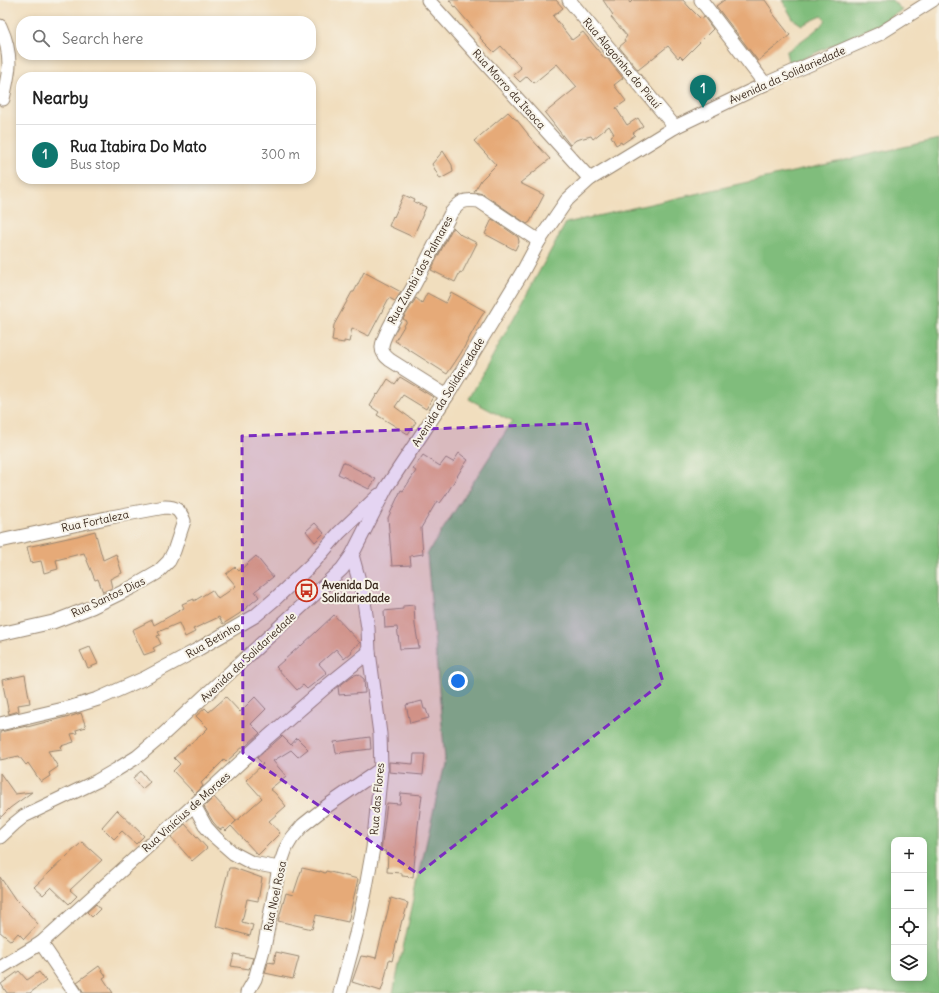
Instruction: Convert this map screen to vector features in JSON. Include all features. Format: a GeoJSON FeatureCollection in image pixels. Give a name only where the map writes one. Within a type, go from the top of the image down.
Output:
{"type":"FeatureCollection","features":[{"type":"Feature","properties":{"kind":"street","name":"Rua Morro da Itaoca"},"geometry":{"type":"LineString","coordinates":[[428,0],[590,179]]}},
{"type":"Feature","properties":{"kind":"street","name":"Rua Alagoinha do Piauí"},"geometry":{"type":"LineString","coordinates":[[569,0],[675,127]]}},
{"type":"Feature","properties":{"kind":"street"},"geometry":{"type":"LineString","coordinates":[[701,0],[766,84]]}},
{"type":"Feature","properties":{"kind":"street","name":"Avenida da Solidariedade"},"geometry":{"type":"LineString","coordinates":[[0,837],[24,816],[97,781],[137,757],[168,731],[342,569],[352,555],[386,488],[447,396],[523,271],[539,241],[567,200],[590,179],[675,127],[766,84],[879,34],[932,0]]}},
{"type":"Feature","properties":{"kind":"street"},"geometry":{"type":"LineString","coordinates":[[0,26],[7,46],[9,64],[3,99]]}},
{"type":"Feature","properties":{"kind":"street","name":"Rua Zumbi dos Palmares"},"geometry":{"type":"LineString","coordinates":[[447,396],[390,360],[384,355],[382,347],[391,325],[413,288],[451,213],[457,205],[463,201],[479,201],[539,241]]}},
{"type":"Feature","properties":{"kind":"street","name":"Rua Betinho"},"geometry":{"type":"LineString","coordinates":[[0,724],[72,708],[98,699],[145,678],[255,616],[313,563],[339,533],[386,488]]}},
{"type":"Feature","properties":{"kind":"street","name":"Rua Fortaleza"},"geometry":{"type":"LineString","coordinates":[[0,542],[111,517],[165,507],[173,507],[181,513],[184,521]]}},
{"type":"Feature","properties":{"kind":"street","name":"Rua Santos Dias"},"geometry":{"type":"LineString","coordinates":[[0,634],[53,622],[92,607],[131,588],[157,573],[169,561],[174,552],[184,521]]}},
{"type":"Feature","properties":{"kind":"street","name":"Rua das Flores"},"geometry":{"type":"LineString","coordinates":[[340,993],[356,934],[365,893],[373,848],[381,769],[380,734],[369,652],[368,628],[363,595],[352,555]]}},
{"type":"Feature","properties":{"kind":"street","name":"Rua Vinícius de Moraes"},"geometry":{"type":"LineString","coordinates":[[0,968],[41,943],[194,806],[268,737],[369,652]]}},
{"type":"Feature","properties":{"kind":"street","name":"Rua Noel Rosa"},"geometry":{"type":"LineString","coordinates":[[247,993],[255,979],[265,943],[279,868],[286,848],[303,824],[381,769]]}},
{"type":"Feature","properties":{"kind":"street"},"geometry":{"type":"LineString","coordinates":[[194,806],[206,827],[233,853],[252,863],[279,868]]}},
{"type":"Feature","properties":{"kind":"street"},"geometry":{"type":"LineString","coordinates":[[41,943],[75,993]]}},
{"type":"Feature","properties":{"kind":"highlighted area"},"geometry":{"type":"Polygon","coordinates":[[[586,423],[663,682],[418,874],[243,753],[242,436],[586,423]]]}},
{"type":"Feature","properties":{"kind":"green space"},"geometry":{"type":"Polygon","coordinates":[[[782,0],[892,0],[902,10],[877,25],[789,65],[786,52],[826,21],[822,16],[802,25],[793,19],[782,0]]]}},
{"type":"Feature","properties":{"kind":"green space"},"geometry":{"type":"Polygon","coordinates":[[[939,139],[939,993],[393,993],[445,759],[427,554],[512,422],[469,399],[566,223],[939,139]]]}},
{"type":"Feature","properties":{"kind":"building"},"geometry":{"type":"Polygon","coordinates":[[[449,0],[556,0],[563,8],[553,16],[572,40],[583,32],[623,78],[614,85],[626,101],[616,108],[627,125],[638,118],[643,126],[633,133],[635,135],[622,144],[621,142],[616,145],[611,136],[614,134],[609,126],[593,139],[591,136],[576,140],[570,145],[545,113],[577,87],[557,64],[534,83],[527,76],[520,82],[513,75],[521,68],[501,46],[494,52],[480,38],[481,37],[449,0]]]}},
{"type":"Feature","properties":{"kind":"building"},"geometry":{"type":"Polygon","coordinates":[[[603,0],[628,0],[630,3],[633,0],[683,0],[701,19],[704,17],[713,29],[683,59],[680,56],[678,58],[668,46],[638,70],[619,47],[625,42],[624,40],[627,36],[611,17],[613,15],[603,0]]]}},
{"type":"Feature","properties":{"kind":"building"},"geometry":{"type":"Polygon","coordinates":[[[724,0],[765,0],[772,10],[771,11],[790,35],[758,61],[716,6],[724,0]]]}},
{"type":"Feature","properties":{"kind":"building"},"geometry":{"type":"Polygon","coordinates":[[[508,112],[516,119],[528,135],[550,159],[520,183],[544,195],[530,222],[527,224],[483,194],[474,192],[481,180],[496,165],[474,141],[508,112]]]}},
{"type":"Feature","properties":{"kind":"building"},"geometry":{"type":"Polygon","coordinates":[[[443,151],[452,165],[453,172],[440,179],[432,164],[443,151]]]}},
{"type":"Feature","properties":{"kind":"building"},"geometry":{"type":"Polygon","coordinates":[[[404,195],[415,200],[414,202],[426,207],[413,237],[389,226],[404,195]]]}},
{"type":"Feature","properties":{"kind":"building"},"geometry":{"type":"Polygon","coordinates":[[[492,219],[518,237],[519,242],[515,250],[485,234],[492,219]]]}},
{"type":"Feature","properties":{"kind":"building"},"geometry":{"type":"Polygon","coordinates":[[[453,227],[461,235],[477,243],[462,273],[460,272],[455,282],[431,270],[453,227]]]}},
{"type":"Feature","properties":{"kind":"building"},"geometry":{"type":"Polygon","coordinates":[[[364,272],[401,292],[395,301],[389,298],[369,336],[352,328],[349,342],[344,341],[344,343],[332,341],[334,325],[364,272]]]}},
{"type":"Feature","properties":{"kind":"building"},"geometry":{"type":"Polygon","coordinates":[[[451,292],[485,311],[447,374],[395,341],[407,321],[403,319],[416,298],[422,303],[427,293],[446,303],[451,292]]]}},
{"type":"Feature","properties":{"kind":"building"},"geometry":{"type":"Polygon","coordinates":[[[400,377],[433,397],[426,409],[403,395],[395,407],[416,422],[408,434],[377,415],[379,412],[370,406],[388,379],[395,384],[400,377]]]}},
{"type":"Feature","properties":{"kind":"building"},"geometry":{"type":"Polygon","coordinates":[[[459,453],[468,460],[440,503],[437,501],[421,528],[423,554],[410,556],[411,565],[392,566],[388,518],[401,490],[403,491],[416,471],[413,469],[423,455],[440,466],[446,458],[453,462],[459,453]]]}},
{"type":"Feature","properties":{"kind":"building"},"geometry":{"type":"Polygon","coordinates":[[[343,462],[376,479],[369,489],[338,474],[343,462]]]}},
{"type":"Feature","properties":{"kind":"building"},"geometry":{"type":"Polygon","coordinates":[[[315,523],[324,533],[315,542],[306,531],[315,523]]]}},
{"type":"Feature","properties":{"kind":"building"},"geometry":{"type":"Polygon","coordinates":[[[95,531],[103,560],[116,554],[122,573],[110,579],[112,588],[103,592],[98,579],[95,580],[84,553],[56,560],[58,569],[44,573],[41,561],[31,563],[27,547],[95,531]]]}},
{"type":"Feature","properties":{"kind":"building"},"geometry":{"type":"Polygon","coordinates":[[[256,556],[273,577],[255,591],[259,597],[239,614],[223,624],[219,617],[193,629],[195,632],[185,637],[179,623],[158,632],[160,635],[157,636],[161,644],[153,648],[155,651],[144,655],[132,630],[152,620],[154,625],[184,608],[182,604],[194,599],[194,601],[212,590],[218,599],[236,586],[226,574],[235,567],[239,571],[256,556]]]}},
{"type":"Feature","properties":{"kind":"building"},"geometry":{"type":"Polygon","coordinates":[[[414,605],[415,625],[419,648],[400,649],[397,627],[385,628],[384,611],[403,609],[403,606],[414,605]]]}},
{"type":"Feature","properties":{"kind":"building"},"geometry":{"type":"Polygon","coordinates":[[[334,615],[360,643],[351,650],[352,652],[344,659],[336,649],[319,664],[327,673],[307,689],[303,685],[297,690],[276,667],[334,615]]]}},
{"type":"Feature","properties":{"kind":"building"},"geometry":{"type":"Polygon","coordinates":[[[90,647],[98,664],[88,668],[80,651],[90,647]]]}},
{"type":"Feature","properties":{"kind":"building"},"geometry":{"type":"Polygon","coordinates":[[[358,674],[364,679],[365,693],[339,695],[338,687],[352,676],[358,674]]]}},
{"type":"Feature","properties":{"kind":"building"},"geometry":{"type":"Polygon","coordinates":[[[25,675],[30,703],[18,705],[19,711],[9,714],[2,680],[25,675]]]}},
{"type":"Feature","properties":{"kind":"building"},"geometry":{"type":"Polygon","coordinates":[[[226,697],[240,712],[255,697],[266,709],[251,724],[260,733],[226,762],[224,760],[201,783],[203,786],[195,794],[173,771],[180,764],[174,758],[208,728],[196,716],[205,708],[209,712],[226,697]]]}},
{"type":"Feature","properties":{"kind":"building"},"geometry":{"type":"Polygon","coordinates":[[[422,701],[429,718],[410,723],[406,705],[422,701]]]}},
{"type":"Feature","properties":{"kind":"building"},"geometry":{"type":"Polygon","coordinates":[[[81,713],[86,727],[76,730],[77,733],[71,734],[74,742],[61,746],[62,749],[48,751],[58,767],[49,773],[50,776],[41,782],[28,763],[26,765],[19,756],[0,760],[0,732],[66,718],[81,713]]]}},
{"type":"Feature","properties":{"kind":"building"},"geometry":{"type":"Polygon","coordinates":[[[282,736],[291,745],[297,738],[308,749],[298,757],[291,750],[273,761],[286,776],[270,789],[286,806],[269,821],[280,833],[258,855],[231,826],[226,831],[223,828],[220,830],[204,807],[214,797],[236,821],[232,825],[262,798],[246,780],[263,764],[257,758],[282,736]]]}},
{"type":"Feature","properties":{"kind":"building"},"geometry":{"type":"Polygon","coordinates":[[[370,737],[371,749],[336,753],[334,742],[370,737]]]}},
{"type":"Feature","properties":{"kind":"building"},"geometry":{"type":"Polygon","coordinates":[[[414,754],[425,754],[423,775],[389,772],[389,762],[413,764],[414,754]]]}},
{"type":"Feature","properties":{"kind":"building"},"geometry":{"type":"Polygon","coordinates":[[[141,771],[150,782],[142,789],[133,778],[141,771]]]}},
{"type":"Feature","properties":{"kind":"building"},"geometry":{"type":"Polygon","coordinates":[[[0,773],[15,794],[32,792],[10,808],[0,818],[0,773]]]}},
{"type":"Feature","properties":{"kind":"building"},"geometry":{"type":"Polygon","coordinates":[[[401,793],[422,795],[413,877],[402,876],[402,873],[387,872],[388,854],[385,854],[386,851],[381,851],[387,803],[400,804],[401,793]]]}},
{"type":"Feature","properties":{"kind":"building"},"geometry":{"type":"Polygon","coordinates":[[[117,810],[144,836],[136,844],[122,831],[114,839],[102,827],[117,810]]]}},
{"type":"Feature","properties":{"kind":"building"},"geometry":{"type":"Polygon","coordinates":[[[185,824],[207,848],[192,861],[171,837],[185,824]]]}},
{"type":"Feature","properties":{"kind":"building"},"geometry":{"type":"Polygon","coordinates":[[[82,842],[102,860],[70,890],[77,896],[69,904],[51,887],[43,895],[34,887],[82,842]]]}},
{"type":"Feature","properties":{"kind":"building"},"geometry":{"type":"Polygon","coordinates":[[[229,868],[234,868],[262,878],[258,901],[247,899],[242,922],[253,925],[250,936],[216,926],[229,868]]]}},
{"type":"Feature","properties":{"kind":"building"},"geometry":{"type":"Polygon","coordinates":[[[302,868],[325,873],[326,871],[358,879],[348,922],[316,915],[312,929],[278,921],[286,893],[293,895],[302,868]]]}},
{"type":"Feature","properties":{"kind":"building"},"geometry":{"type":"Polygon","coordinates":[[[0,877],[15,899],[38,924],[24,939],[18,933],[11,941],[0,932],[0,877]]]}},
{"type":"Feature","properties":{"kind":"building"},"geometry":{"type":"Polygon","coordinates":[[[391,898],[408,903],[402,920],[392,961],[389,960],[381,991],[352,982],[361,956],[376,958],[391,898]]]}},
{"type":"Feature","properties":{"kind":"building"},"geometry":{"type":"Polygon","coordinates":[[[96,904],[100,909],[92,917],[87,912],[96,904]]]}},
{"type":"Feature","properties":{"kind":"building"},"geometry":{"type":"Polygon","coordinates":[[[276,952],[299,957],[293,979],[265,973],[268,962],[274,963],[276,952]]]}},
{"type":"Feature","properties":{"kind":"building"},"geometry":{"type":"Polygon","coordinates":[[[234,954],[253,958],[249,969],[231,966],[234,954]]]}},
{"type":"Feature","properties":{"kind":"building"},"geometry":{"type":"Polygon","coordinates":[[[99,966],[106,976],[103,978],[113,993],[84,993],[77,982],[99,966]]]}},
{"type":"Feature","properties":{"kind":"building"},"geometry":{"type":"Polygon","coordinates":[[[19,971],[27,980],[39,972],[46,981],[30,993],[7,993],[1,984],[19,971]]]}},
{"type":"Feature","properties":{"kind":"place","name":"Rua Itabira Do Mato"},"geometry":{"type":"Point","coordinates":[703,108]}},
{"type":"Feature","properties":{"kind":"place","name":"Avenida Da Solidariedade"},"geometry":{"type":"Point","coordinates":[306,591]}}]}
